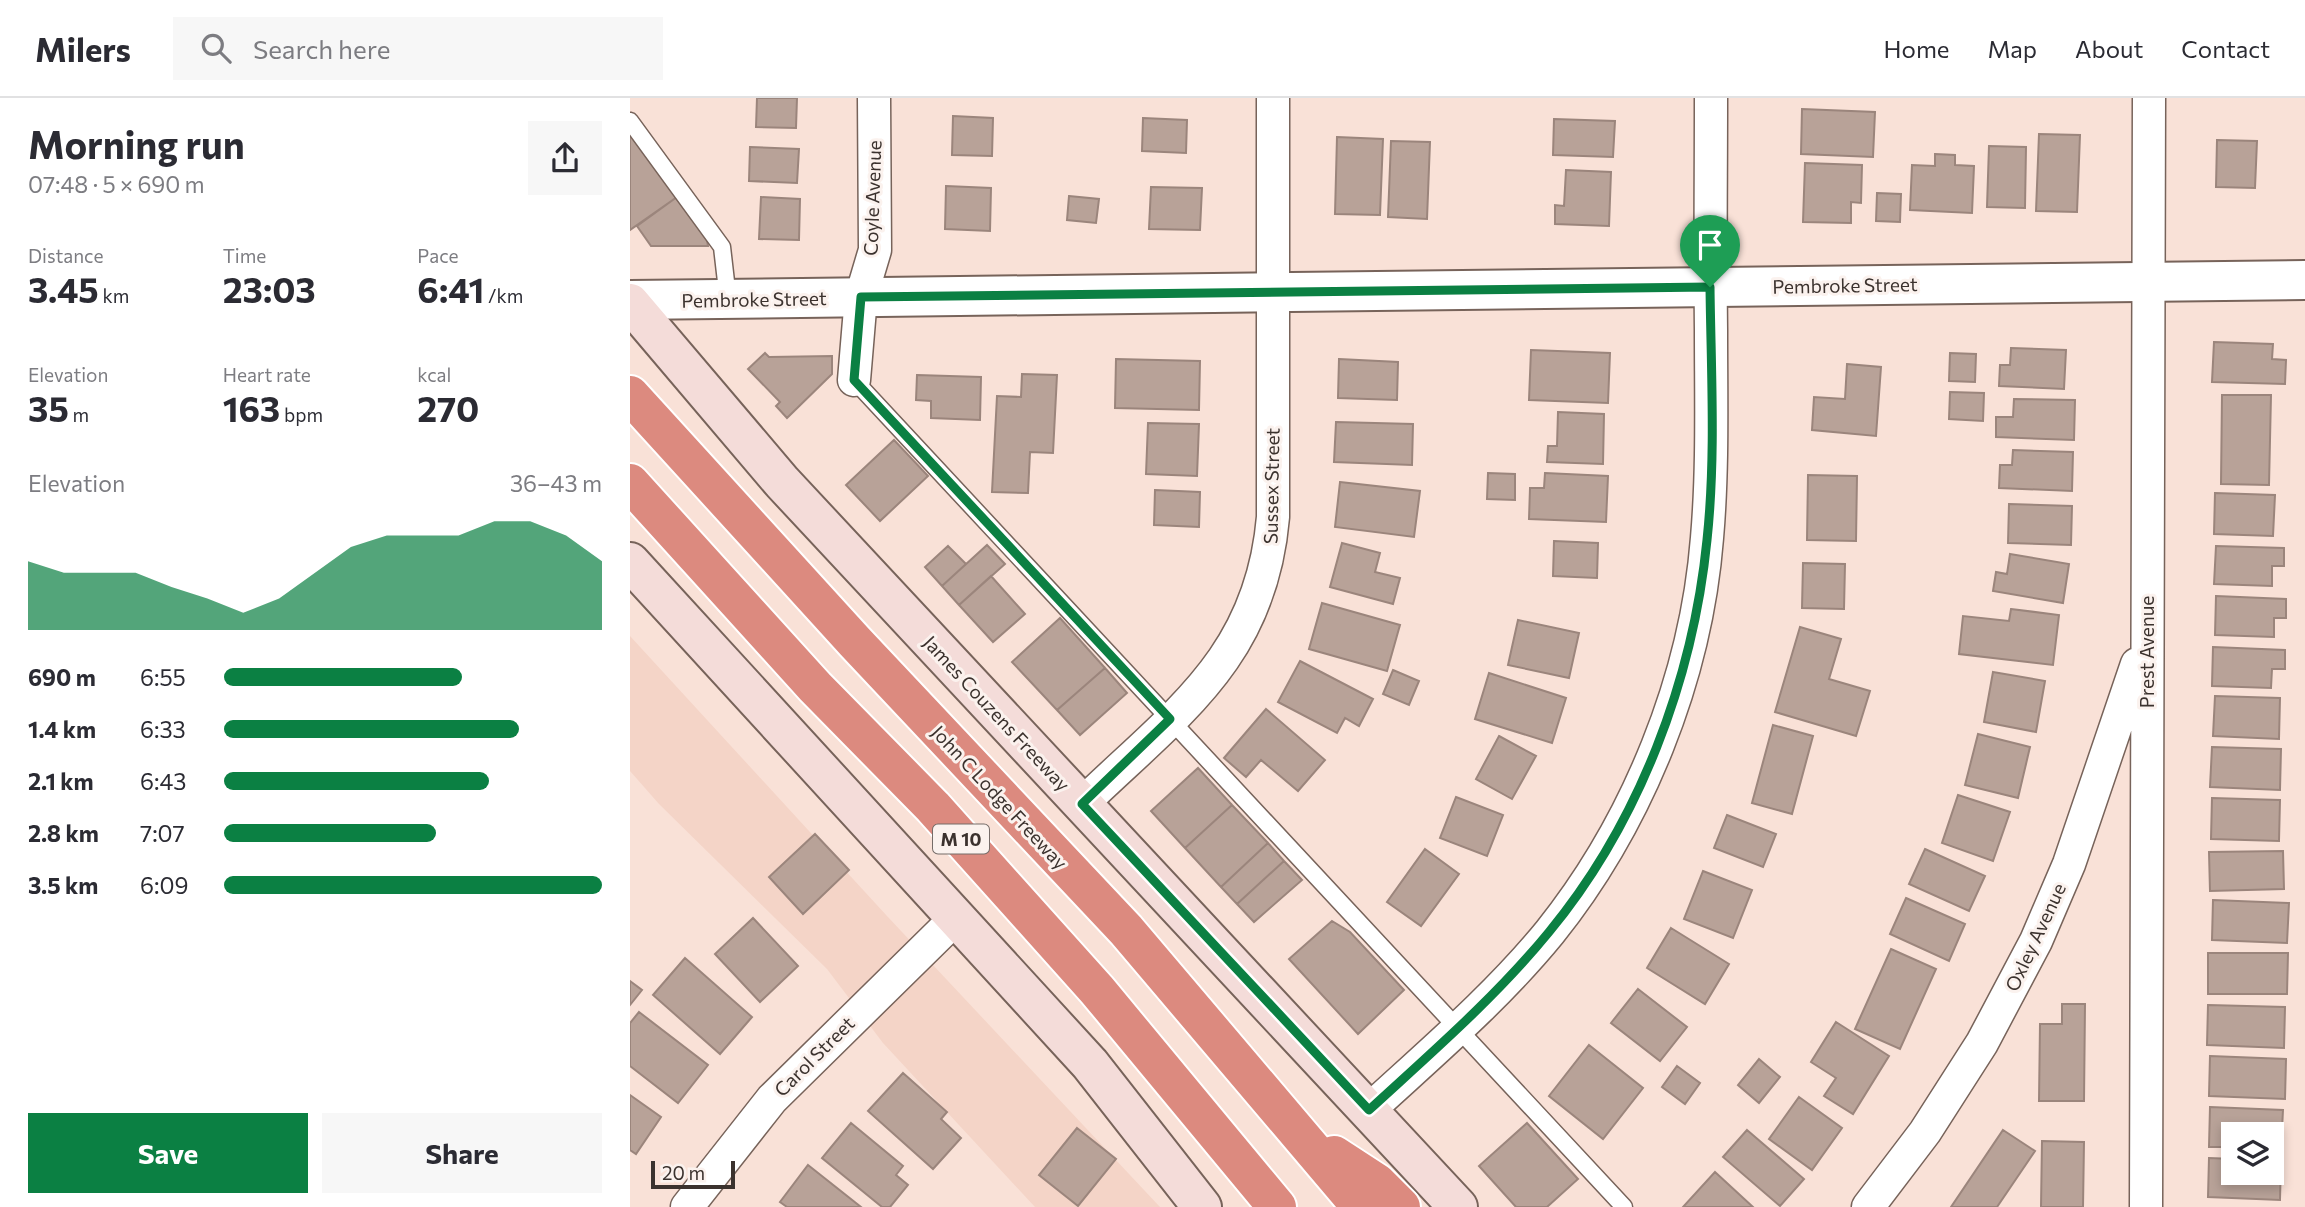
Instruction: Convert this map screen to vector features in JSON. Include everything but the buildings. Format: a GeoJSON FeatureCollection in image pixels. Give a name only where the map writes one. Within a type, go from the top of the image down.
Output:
{"type":"FeatureCollection","features":[{"type":"Feature","properties":{"kind":"highway","name":"John C Lodge Freeway"},"geometry":{"type":"LineString","coordinates":[[630,395],[855,642],[1126,930],[1302,1134],[1361,1207]]}},
{"type":"Feature","properties":{"kind":"highway","name":"M 10"},"geometry":{"type":"LineString","coordinates":[[630,483],[815,687],[933,807],[1088,980],[1278,1207]]}},
{"type":"Feature","properties":{"kind":"highway"},"geometry":{"type":"LineString","coordinates":[[1302,1134],[1377,1183],[1401,1207]]}},
{"type":"Feature","properties":{"kind":"main road","name":"James Couzens Freeway"},"geometry":{"type":"LineString","coordinates":[[630,302],[782,482],[1458,1207]]}},
{"type":"Feature","properties":{"kind":"main road"},"geometry":{"type":"LineString","coordinates":[[630,562],[1090,1064],[1202,1207]]}},
{"type":"Feature","properties":{"kind":"street","name":"Coyle Avenue"},"geometry":{"type":"LineString","coordinates":[[854,380],[861,297],[875,250],[874,98]]}},
{"type":"Feature","properties":{"kind":"street","name":"Sussex Street"},"geometry":{"type":"LineString","coordinates":[[1082,804],[1206,684],[1230,654],[1248,620],[1265,574],[1273,517],[1273,98]]}},
{"type":"Feature","properties":{"kind":"street"},"geometry":{"type":"LineString","coordinates":[[1369,1110],[1458,1028],[1522,964],[1577,894],[1619,827],[1668,716],[1695,622],[1707,541],[1711,476],[1711,98]]}},
{"type":"Feature","properties":{"kind":"street","name":"Prest Avenue"},"geometry":{"type":"LineString","coordinates":[[2146,1207],[2148,98]]}},
{"type":"Feature","properties":{"kind":"street","name":"Pembroke Street"},"geometry":{"type":"LineString","coordinates":[[630,302],[2305,280]]}},
{"type":"Feature","properties":{"kind":"street","name":"Oxley Avenue"},"geometry":{"type":"LineString","coordinates":[[1868,1207],[1925,1132],[1975,1054],[2036,941],[2069,864],[2145,639]]}},
{"type":"Feature","properties":{"kind":"street","name":"Carol Street"},"geometry":{"type":"LineString","coordinates":[[687,1207],[772,1099],[956,918]]}},
{"type":"Feature","properties":{"kind":"lane"},"geometry":{"type":"LineString","coordinates":[[630,121],[722,247],[728,299]]}},
{"type":"Feature","properties":{"kind":"lane"},"geometry":{"type":"LineString","coordinates":[[854,380],[1624,1207]]}},
{"type":"Feature","properties":{"kind":"shaded area"},"geometry":{"type":"Polygon","coordinates":[[[630,636],[887,916],[1160,1207],[1035,1207],[883,1043],[827,969],[659,804],[630,771],[630,636]]]}},
{"type":"Feature","properties":{"kind":"route"},"geometry":{"type":"LineString","coordinates":[[1710,287],[1711,476],[1707,541],[1695,622],[1683,669],[1651,761],[1619,827],[1551,930],[1522,964],[1458,1028],[1369,1110],[1082,804],[1170,719],[854,380],[859,350],[861,297],[1710,287]]}}]}
